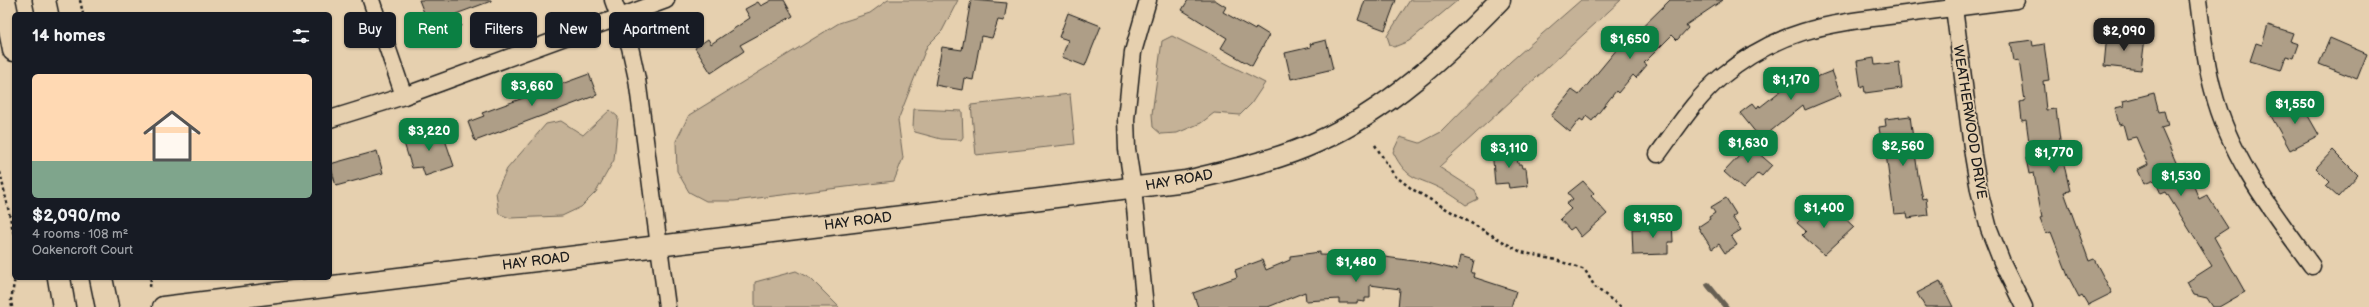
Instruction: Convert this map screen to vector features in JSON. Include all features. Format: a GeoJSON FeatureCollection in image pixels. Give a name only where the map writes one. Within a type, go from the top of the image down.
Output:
{"type":"FeatureCollection","features":[{"type":"Feature","properties":{"kind":"main road"},"geometry":{"type":"LineString","coordinates":[[4,0],[12,40]]}},
{"type":"Feature","properties":{"kind":"main road"},"geometry":{"type":"LineString","coordinates":[[44,0],[47,12]]}},
{"type":"Feature","properties":{"kind":"main road"},"geometry":{"type":"LineString","coordinates":[[59,280],[64,307]]}},
{"type":"Feature","properties":{"kind":"main road"},"geometry":{"type":"LineString","coordinates":[[101,280],[107,307]]}},
{"type":"Feature","properties":{"kind":"street"},"geometry":{"type":"LineString","coordinates":[[371,0],[404,96]]}},
{"type":"Feature","properties":{"kind":"street"},"geometry":{"type":"LineString","coordinates":[[613,0],[618,12]]}},
{"type":"Feature","properties":{"kind":"street"},"geometry":{"type":"LineString","coordinates":[[636,12],[666,0]]}},
{"type":"Feature","properties":{"kind":"street"},"geometry":{"type":"LineString","coordinates":[[1146,307],[1133,188],[1127,149],[1128,85],[1133,52],[1148,0]]}},
{"type":"Feature","properties":{"kind":"street","name":"HAY ROAD"},"geometry":{"type":"LineString","coordinates":[[163,307],[1186,181],[1264,161],[1317,142],[1360,120],[1439,60],[1500,0]]}},
{"type":"Feature","properties":{"kind":"street"},"geometry":{"type":"LineString","coordinates":[[1658,154],[1698,100],[1720,78],[1744,59],[1784,37],[1828,24],[1954,4],[2016,0]]}},
{"type":"Feature","properties":{"kind":"street"},"geometry":{"type":"LineString","coordinates":[[2198,0],[2213,90],[2234,148],[2256,188],[2312,266]]}},
{"type":"Feature","properties":{"kind":"street","name":"WEATHERWOOD DRIVE"},"geometry":{"type":"LineString","coordinates":[[1954,4],[1972,155],[1979,190],[1989,229],[2002,262],[2024,307]]}},
{"type":"Feature","properties":{"kind":"street"},"geometry":{"type":"LineString","coordinates":[[332,118],[404,96],[609,22]]}},
{"type":"Feature","properties":{"kind":"street"},"geometry":{"type":"LineString","coordinates":[[629,48],[637,79],[667,307]]}},
{"type":"Feature","properties":{"kind":"path"},"geometry":{"type":"LineString","coordinates":[[80,0],[83,12]]}},
{"type":"Feature","properties":{"kind":"path"},"geometry":{"type":"LineString","coordinates":[[1375,145],[1394,175],[1412,189],[1521,252],[1556,260],[1584,270],[1595,287],[1621,307]]}},
{"type":"Feature","properties":{"kind":"path"},"geometry":{"type":"LineString","coordinates":[[0,172],[12,226]]}},
{"type":"Feature","properties":{"kind":"path"},"geometry":{"type":"LineString","coordinates":[[12,307],[11,300],[15,280]]}},
{"type":"Feature","properties":{"kind":"path"},"geometry":{"type":"LineString","coordinates":[[150,287],[151,280]]}},
{"type":"Feature","properties":{"kind":"shaded area"},"geometry":{"type":"Polygon","coordinates":[[[888,0],[958,0],[942,31],[927,46],[898,120],[903,158],[894,181],[734,201],[706,201],[689,192],[677,171],[676,141],[689,115],[839,23],[870,13],[888,0]]]}},
{"type":"Feature","properties":{"kind":"shaded area"},"geometry":{"type":"Polygon","coordinates":[[[1410,0],[1458,0],[1409,41],[1394,47],[1390,45],[1387,36],[1410,0]]]}},
{"type":"Feature","properties":{"kind":"shaded area"},"geometry":{"type":"Polygon","coordinates":[[[1581,0],[1621,0],[1439,167],[1475,190],[1478,199],[1466,205],[1446,192],[1414,177],[1403,169],[1393,152],[1400,137],[1420,143],[1441,132],[1510,62],[1581,0]]]}},
{"type":"Feature","properties":{"kind":"shaded area"},"geometry":{"type":"Polygon","coordinates":[[[1172,36],[1265,83],[1251,104],[1240,115],[1214,113],[1201,123],[1177,133],[1161,134],[1153,127],[1152,114],[1162,41],[1172,36]]]}},
{"type":"Feature","properties":{"kind":"shaded area"},"geometry":{"type":"Polygon","coordinates":[[[1070,94],[1075,144],[976,155],[971,105],[1070,94]]]}},
{"type":"Feature","properties":{"kind":"shaded area"},"geometry":{"type":"Polygon","coordinates":[[[914,109],[962,111],[963,137],[961,140],[941,139],[915,132],[913,128],[914,109]]]}},
{"type":"Feature","properties":{"kind":"shaded area"},"geometry":{"type":"Polygon","coordinates":[[[610,110],[618,117],[614,160],[596,192],[581,207],[562,216],[510,218],[499,214],[496,192],[507,169],[546,124],[561,121],[583,135],[610,110]]]}},
{"type":"Feature","properties":{"kind":"shaded area"},"geometry":{"type":"Polygon","coordinates":[[[796,271],[811,279],[839,307],[755,307],[755,282],[796,271]]]}},
{"type":"Feature","properties":{"kind":"building"},"geometry":{"type":"Polygon","coordinates":[[[419,0],[491,0],[461,12],[424,12],[419,0]]]}},
{"type":"Feature","properties":{"kind":"building"},"geometry":{"type":"Polygon","coordinates":[[[772,0],[784,0],[793,16],[740,45],[744,51],[711,73],[695,48],[704,48],[704,42],[708,39],[711,44],[750,18],[745,9],[758,2],[761,6],[772,0]]]}},
{"type":"Feature","properties":{"kind":"building"},"geometry":{"type":"Polygon","coordinates":[[[971,0],[1007,3],[1004,21],[998,20],[992,38],[981,36],[973,80],[964,78],[962,90],[935,85],[942,47],[962,50],[971,0]]]}},
{"type":"Feature","properties":{"kind":"building"},"geometry":{"type":"Polygon","coordinates":[[[1188,0],[1215,0],[1226,7],[1223,12],[1255,30],[1256,27],[1269,35],[1252,66],[1221,48],[1227,38],[1182,10],[1188,0]]]}},
{"type":"Feature","properties":{"kind":"building"},"geometry":{"type":"Polygon","coordinates":[[[1365,0],[1396,0],[1385,30],[1358,20],[1365,0]]]}},
{"type":"Feature","properties":{"kind":"building"},"geometry":{"type":"Polygon","coordinates":[[[1670,0],[1723,0],[1686,25],[1688,28],[1677,40],[1672,35],[1644,63],[1647,65],[1636,78],[1633,75],[1618,93],[1616,91],[1592,121],[1586,116],[1583,121],[1580,119],[1570,132],[1551,116],[1572,90],[1579,95],[1618,48],[1620,49],[1670,0]]]}},
{"type":"Feature","properties":{"kind":"building"},"geometry":{"type":"Polygon","coordinates":[[[1068,13],[1101,26],[1085,66],[1062,57],[1068,40],[1059,37],[1068,13]]]}},
{"type":"Feature","properties":{"kind":"building"},"geometry":{"type":"Polygon","coordinates":[[[2268,25],[2293,33],[2290,41],[2299,44],[2294,58],[2286,56],[2281,70],[2250,61],[2256,43],[2262,45],[2268,25]]]}},
{"type":"Feature","properties":{"kind":"building"},"geometry":{"type":"Polygon","coordinates":[[[2107,34],[2145,38],[2141,70],[2104,66],[2107,34]]]}},
{"type":"Feature","properties":{"kind":"building"},"geometry":{"type":"Polygon","coordinates":[[[2330,38],[2367,54],[2357,79],[2319,64],[2330,38]]]}},
{"type":"Feature","properties":{"kind":"building"},"geometry":{"type":"Polygon","coordinates":[[[1326,40],[1333,69],[1291,79],[1285,53],[1311,47],[1310,44],[1326,40]]]}},
{"type":"Feature","properties":{"kind":"building"},"geometry":{"type":"Polygon","coordinates":[[[2032,40],[2033,46],[2044,44],[2049,80],[2043,81],[2046,110],[2056,109],[2062,156],[2070,191],[2064,192],[2089,261],[2094,259],[2112,293],[2088,305],[2082,295],[2079,297],[2068,276],[2051,232],[2046,234],[2040,218],[2042,217],[2034,173],[2029,174],[2026,158],[2031,157],[2026,120],[2022,121],[2020,102],[2025,101],[2019,60],[2014,61],[2011,43],[2032,40]]]}},
{"type":"Feature","properties":{"kind":"building"},"geometry":{"type":"Polygon","coordinates":[[[1874,58],[1875,65],[1899,62],[1902,88],[1865,93],[1864,86],[1861,88],[1857,61],[1874,58]]]}},
{"type":"Feature","properties":{"kind":"building"},"geometry":{"type":"Polygon","coordinates":[[[1806,71],[1808,78],[1813,75],[1814,78],[1832,71],[1841,95],[1805,110],[1803,105],[1761,139],[1740,113],[1753,103],[1757,108],[1759,105],[1760,107],[1792,82],[1790,77],[1806,71]]]}},
{"type":"Feature","properties":{"kind":"building"},"geometry":{"type":"Polygon","coordinates":[[[589,74],[597,95],[475,141],[468,122],[484,116],[482,113],[589,74]]]}},
{"type":"Feature","properties":{"kind":"building"},"geometry":{"type":"Polygon","coordinates":[[[2154,93],[2159,112],[2164,111],[2168,126],[2161,128],[2178,167],[2185,164],[2199,199],[2207,195],[2228,228],[2214,237],[2245,292],[2219,307],[2213,307],[2207,298],[2194,295],[2187,282],[2212,266],[2166,192],[2161,194],[2155,180],[2144,184],[2138,170],[2148,165],[2136,137],[2127,139],[2123,124],[2119,125],[2115,108],[2124,106],[2123,101],[2154,93]]]}},
{"type":"Feature","properties":{"kind":"building"},"geometry":{"type":"Polygon","coordinates":[[[2299,100],[2319,135],[2290,150],[2271,116],[2299,100]]]}},
{"type":"Feature","properties":{"kind":"building"},"geometry":{"type":"Polygon","coordinates":[[[1910,116],[1918,175],[1923,199],[1926,198],[1928,215],[1908,218],[1907,213],[1894,214],[1886,154],[1883,155],[1879,127],[1886,126],[1885,119],[1910,116]]]}},
{"type":"Feature","properties":{"kind":"building"},"geometry":{"type":"Polygon","coordinates":[[[441,128],[454,166],[425,176],[422,167],[412,168],[403,140],[441,128]]]}},
{"type":"Feature","properties":{"kind":"building"},"geometry":{"type":"Polygon","coordinates":[[[1748,136],[1760,147],[1756,151],[1772,165],[1762,176],[1758,173],[1743,189],[1724,172],[1741,154],[1736,149],[1748,136]]]}},
{"type":"Feature","properties":{"kind":"building"},"geometry":{"type":"Polygon","coordinates":[[[1516,148],[1518,164],[1521,164],[1522,168],[1526,168],[1528,186],[1509,188],[1508,183],[1495,184],[1492,150],[1516,148]]]}},
{"type":"Feature","properties":{"kind":"building"},"geometry":{"type":"Polygon","coordinates":[[[2333,150],[2358,175],[2338,197],[2326,186],[2330,182],[2316,168],[2333,150]]]}},
{"type":"Feature","properties":{"kind":"building"},"geometry":{"type":"Polygon","coordinates":[[[377,151],[383,173],[336,186],[332,171],[332,163],[377,151]]]}},
{"type":"Feature","properties":{"kind":"building"},"geometry":{"type":"Polygon","coordinates":[[[1583,181],[1594,193],[1591,196],[1607,214],[1581,237],[1574,227],[1570,230],[1560,219],[1571,209],[1566,204],[1573,199],[1568,193],[1583,181]]]}},
{"type":"Feature","properties":{"kind":"building"},"geometry":{"type":"Polygon","coordinates":[[[1726,198],[1736,214],[1732,217],[1741,230],[1731,236],[1737,245],[1725,253],[1719,244],[1712,249],[1698,227],[1710,219],[1709,217],[1715,213],[1711,207],[1726,198]]]}},
{"type":"Feature","properties":{"kind":"building"},"geometry":{"type":"Polygon","coordinates":[[[1822,206],[1835,218],[1839,213],[1854,227],[1824,255],[1802,235],[1806,231],[1797,223],[1807,212],[1812,217],[1822,206]]]}},
{"type":"Feature","properties":{"kind":"building"},"geometry":{"type":"Polygon","coordinates":[[[1653,221],[1672,221],[1673,242],[1668,242],[1668,254],[1633,255],[1632,229],[1653,229],[1653,221]]]}},
{"type":"Feature","properties":{"kind":"building"},"geometry":{"type":"Polygon","coordinates":[[[1320,252],[1320,255],[1385,257],[1428,263],[1457,270],[1460,256],[1474,260],[1471,273],[1474,273],[1473,277],[1516,291],[1511,307],[1398,307],[1400,289],[1370,285],[1370,298],[1365,298],[1365,302],[1357,301],[1357,303],[1339,303],[1339,299],[1306,301],[1305,292],[1268,307],[1198,307],[1193,293],[1237,277],[1235,270],[1262,260],[1266,270],[1290,260],[1290,256],[1320,252]]]}},
{"type":"Feature","properties":{"kind":"building"},"geometry":{"type":"Polygon","coordinates":[[[1940,281],[1953,307],[1925,307],[1917,293],[1940,281]]]}},
{"type":"Feature","properties":{"kind":"waterway"},"geometry":{"type":"LineString","coordinates":[[1708,285],[1726,307]]}}]}
